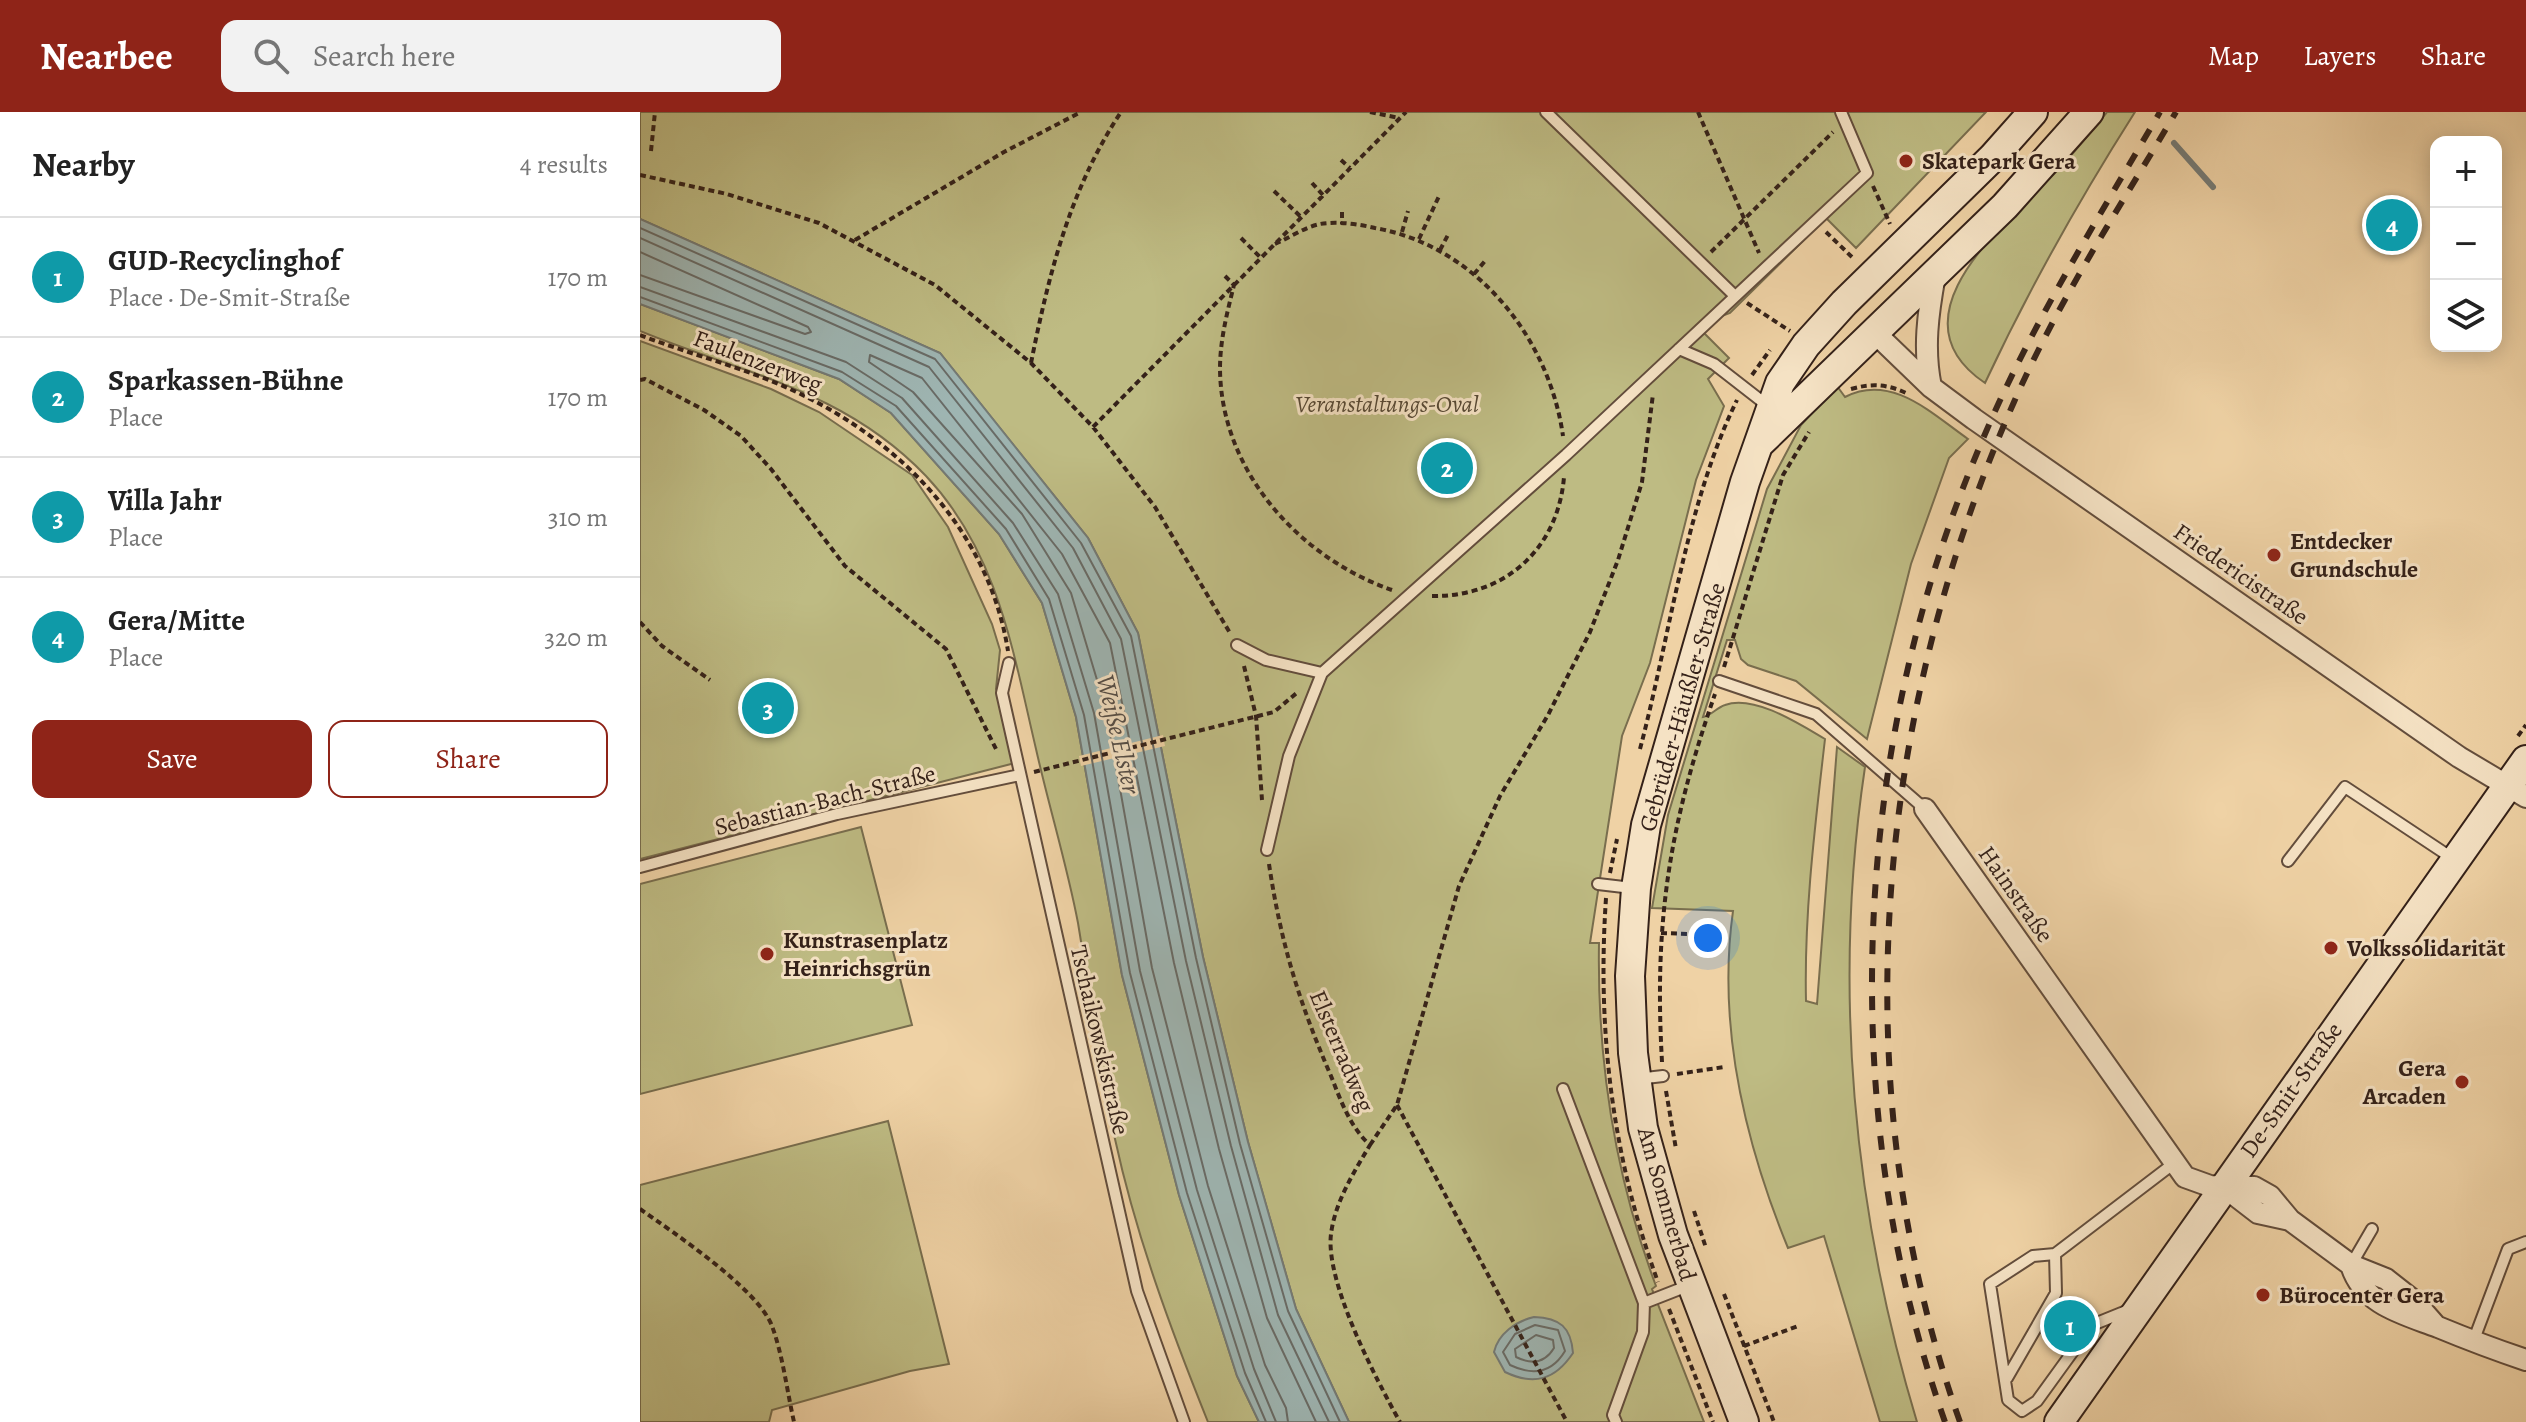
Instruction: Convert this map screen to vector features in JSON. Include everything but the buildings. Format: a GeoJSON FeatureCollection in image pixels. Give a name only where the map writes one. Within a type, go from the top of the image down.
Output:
{"type":"FeatureCollection","features":[{"type":"Feature","properties":{"kind":"main road","name":"Gebrüder-Häußler-Straße"},"geometry":{"type":"LineString","coordinates":[[1630,976],[1636,888],[1646,825],[1663,759],[1770,408],[1790,366],[1844,303],[1862,269],[1993,157],[2033,112]]}},
{"type":"Feature","properties":{"kind":"main road","name":"Gebrüder-Häußler-Straße"},"geometry":{"type":"LineString","coordinates":[[1760,443],[1935,275],[2044,165],[2089,112]]}},
{"type":"Feature","properties":{"kind":"main road"},"geometry":{"type":"LineString","coordinates":[[1844,303],[1874,332]]}},
{"type":"Feature","properties":{"kind":"main road","name":"De-Smit-Straße"},"geometry":{"type":"LineString","coordinates":[[2059,1422],[2455,860],[2517,791],[2522,749]]}},
{"type":"Feature","properties":{"kind":"main road","name":"Am Sommerbad"},"geometry":{"type":"LineString","coordinates":[[1630,976],[1650,1077],[1656,1182],[1690,1285],[1744,1422]]}},
{"type":"Feature","properties":{"kind":"street"},"geometry":{"type":"LineString","coordinates":[[1922,392],[1935,275]]}},
{"type":"Feature","properties":{"kind":"street","name":"Friedericistraße"},"geometry":{"type":"LineString","coordinates":[[1874,332],[1922,392],[2459,757],[2517,791]]}},
{"type":"Feature","properties":{"kind":"street","name":"Hainstraße"},"geometry":{"type":"LineString","coordinates":[[1925,809],[2173,1164],[2196,1183],[2223,1186],[2258,1213],[2290,1220],[2351,1265],[2361,1287],[2370,1296],[2403,1316],[2526,1360]]}},
{"type":"Feature","properties":{"kind":"lane"},"geometry":{"type":"LineString","coordinates":[[1546,112],[1734,295]]}},
{"type":"Feature","properties":{"kind":"lane"},"geometry":{"type":"LineString","coordinates":[[1267,850],[1289,756],[1322,673],[1566,455],[1867,173],[1843,116]]}},
{"type":"Feature","properties":{"kind":"lane"},"geometry":{"type":"LineString","coordinates":[[1679,349],[1714,364],[1770,408]]}},
{"type":"Feature","properties":{"kind":"lane"},"geometry":{"type":"LineString","coordinates":[[1237,645],[1266,660],[1322,673]]}},
{"type":"Feature","properties":{"kind":"lane","name":"Tschaikowskistraße"},"geometry":{"type":"LineString","coordinates":[[1009,663],[1002,693],[1137,1291],[1184,1422]]}},
{"type":"Feature","properties":{"kind":"lane","name":"Hainstraße"},"geometry":{"type":"LineString","coordinates":[[1719,681],[1816,714],[1925,809]]}},
{"type":"Feature","properties":{"kind":"lane","name":"Sebastian-Bach-Straße"},"geometry":{"type":"LineString","coordinates":[[640,867],[837,814],[1020,775]]}},
{"type":"Feature","properties":{"kind":"lane"},"geometry":{"type":"LineString","coordinates":[[2288,861],[2345,787],[2455,860]]}},
{"type":"Feature","properties":{"kind":"lane"},"geometry":{"type":"LineString","coordinates":[[1598,884],[1636,888]]}},
{"type":"Feature","properties":{"kind":"lane"},"geometry":{"type":"LineString","coordinates":[[1563,1089],[1644,1303],[1643,1332],[1613,1415],[1616,1422]]}},
{"type":"Feature","properties":{"kind":"lane"},"geometry":{"type":"LineString","coordinates":[[2142,1305],[2092,1325],[2037,1401],[2022,1411],[2008,1400],[1990,1284],[2033,1256],[2055,1254],[2173,1164]]}},
{"type":"Feature","properties":{"kind":"lane"},"geometry":{"type":"LineString","coordinates":[[2351,1265],[2372,1229]]}},
{"type":"Feature","properties":{"kind":"lane"},"geometry":{"type":"LineString","coordinates":[[2473,1342],[2508,1249],[2526,1242]]}},
{"type":"Feature","properties":{"kind":"lane"},"geometry":{"type":"LineString","coordinates":[[2007,1378],[2056,1293],[2055,1254]]}},
{"type":"Feature","properties":{"kind":"lane"},"geometry":{"type":"LineString","coordinates":[[1644,1303],[1690,1285]]}},
{"type":"Feature","properties":{"kind":"path"},"geometry":{"type":"LineString","coordinates":[[651,151],[655,112]]}},
{"type":"Feature","properties":{"kind":"path"},"geometry":{"type":"LineString","coordinates":[[855,240],[1004,152],[1081,112]]}},
{"type":"Feature","properties":{"kind":"path"},"geometry":{"type":"LineString","coordinates":[[1031,363],[1049,273],[1061,235],[1103,139],[1121,112]]}},
{"type":"Feature","properties":{"kind":"path"},"geometry":{"type":"LineString","coordinates":[[1370,112],[1399,119]]}},
{"type":"Feature","properties":{"kind":"path"},"geometry":{"type":"LineString","coordinates":[[1093,427],[1406,112]]}},
{"type":"Feature","properties":{"kind":"path"},"geometry":{"type":"LineString","coordinates":[[1698,112],[1764,267]]}},
{"type":"Feature","properties":{"kind":"path"},"geometry":{"type":"LineString","coordinates":[[1700,262],[1843,116]]}},
{"type":"Feature","properties":{"kind":"path"},"geometry":{"type":"LineString","coordinates":[[1363,155],[1368,159]]}},
{"type":"Feature","properties":{"kind":"path"},"geometry":{"type":"LineString","coordinates":[[1341,160],[1350,168]]}},
{"type":"Feature","properties":{"kind":"path"},"geometry":{"type":"LineString","coordinates":[[1867,173],[1890,224]]}},
{"type":"Feature","properties":{"kind":"path"},"geometry":{"type":"LineString","coordinates":[[640,175],[742,198],[819,223],[855,240],[935,285],[1031,363],[1093,427],[1155,507],[1237,645],[1256,716],[1263,807]]}},
{"type":"Feature","properties":{"kind":"path"},"geometry":{"type":"LineString","coordinates":[[1312,183],[1323,195]]}},
{"type":"Feature","properties":{"kind":"path"},"geometry":{"type":"LineString","coordinates":[[1274,191],[1301,217]]}},
{"type":"Feature","properties":{"kind":"path"},"geometry":{"type":"LineString","coordinates":[[1419,239],[1440,194]]}},
{"type":"Feature","properties":{"kind":"path"},"geometry":{"type":"LineString","coordinates":[[1402,232],[1408,211]]}},
{"type":"Feature","properties":{"kind":"path"},"geometry":{"type":"LineString","coordinates":[[1342,212],[1342,224]]}},
{"type":"Feature","properties":{"kind":"path"},"geometry":{"type":"LineString","coordinates":[[1234,285],[1222,333],[1220,371],[1226,415],[1255,485],[1315,552],[1365,581],[1409,596],[1453,596],[1478,591],[1503,580],[1527,562],[1546,541],[1556,517],[1566,455],[1554,389],[1529,338],[1510,311],[1474,274],[1440,250],[1402,232],[1319,224],[1275,244]]}},
{"type":"Feature","properties":{"kind":"path"},"geometry":{"type":"LineString","coordinates":[[1440,250],[1449,233]]}},
{"type":"Feature","properties":{"kind":"path"},"geometry":{"type":"LineString","coordinates":[[1241,238],[1261,258]]}},
{"type":"Feature","properties":{"kind":"path"},"geometry":{"type":"LineString","coordinates":[[1474,274],[1485,261]]}},
{"type":"Feature","properties":{"kind":"path"},"geometry":{"type":"LineString","coordinates":[[1225,276],[1234,285]]}},
{"type":"Feature","properties":{"kind":"path"},"geometry":{"type":"LineString","coordinates":[[1734,295],[1788,329]]}},
{"type":"Feature","properties":{"kind":"path"},"geometry":{"type":"LineString","coordinates":[[1510,311],[1516,304]]}},
{"type":"Feature","properties":{"kind":"path","name":"Faulenzerweg"},"geometry":{"type":"LineString","coordinates":[[640,335],[788,388],[843,416],[917,473],[958,524],[978,563],[1004,629],[1009,663]]}},
{"type":"Feature","properties":{"kind":"path"},"geometry":{"type":"LineString","coordinates":[[1370,1145],[1397,1105],[1459,886],[1500,796],[1548,715],[1590,632],[1618,560],[1642,482],[1651,427],[1654,374]]}},
{"type":"Feature","properties":{"kind":"path"},"geometry":{"type":"LineString","coordinates":[[640,380],[645,379],[704,410],[741,436],[771,469],[845,566],[946,649],[997,751]]}},
{"type":"Feature","properties":{"kind":"path"},"geometry":{"type":"LineString","coordinates":[[1847,390],[1870,384],[1922,392]]}},
{"type":"Feature","properties":{"kind":"path"},"geometry":{"type":"LineString","coordinates":[[1679,1162],[1650,1077],[1659,1004],[1661,933],[1674,825],[1783,475],[1812,427]]}},
{"type":"Feature","properties":{"kind":"path"},"geometry":{"type":"LineString","coordinates":[[640,622],[662,646],[710,680]]}},
{"type":"Feature","properties":{"kind":"path"},"geometry":{"type":"LineString","coordinates":[[1036,772],[1274,712],[1307,684]]}},
{"type":"Feature","properties":{"kind":"path"},"geometry":{"type":"LineString","coordinates":[[2522,749],[2526,725]]}},
{"type":"Feature","properties":{"kind":"path","name":"Elsterradweg"},"geometry":{"type":"LineString","coordinates":[[1267,850],[1280,935],[1302,1008],[1346,1111],[1359,1135],[1370,1145],[1348,1182],[1338,1210],[1331,1233],[1330,1258],[1343,1300],[1400,1422]]}},
{"type":"Feature","properties":{"kind":"path"},"geometry":{"type":"LineString","coordinates":[[1661,933],[1689,934]]}},
{"type":"Feature","properties":{"kind":"path"},"geometry":{"type":"LineString","coordinates":[[1650,1077],[1724,1067]]}},
{"type":"Feature","properties":{"kind":"path"},"geometry":{"type":"LineString","coordinates":[[1397,1105],[1567,1422]]}},
{"type":"Feature","properties":{"kind":"path"},"geometry":{"type":"LineString","coordinates":[[1691,1204],[1709,1257]]}},
{"type":"Feature","properties":{"kind":"path"},"geometry":{"type":"LineString","coordinates":[[640,1209],[692,1246],[762,1308],[772,1326],[794,1422]]}},
{"type":"Feature","properties":{"kind":"path"},"geometry":{"type":"LineString","coordinates":[[1721,1287],[1774,1422]]}},
{"type":"Feature","properties":{"kind":"path"},"geometry":{"type":"LineString","coordinates":[[1744,1346],[1798,1326]]}},
{"type":"Feature","properties":{"kind":"green space","name":"Veranstaltungs-Oval"},"geometry":{"type":"Polygon","coordinates":[[[640,112],[1986,112],[1856,248],[1826,218],[1730,313],[1719,317],[1703,332],[1729,358],[1708,379],[1724,406],[1696,480],[1650,663],[1622,736],[1590,943],[1599,943],[1601,1031],[1619,1160],[1641,1244],[1656,1286],[1652,1289],[1704,1422],[1349,1422],[1296,1309],[1248,1142],[1203,957],[1138,633],[1088,538],[940,353],[640,219],[640,112]]]}},
{"type":"Feature","properties":{"kind":"green space"},"geometry":{"type":"Polygon","coordinates":[[[2107,112],[2135,112],[2056,245],[1985,383],[1958,358],[1948,331],[1951,303],[1963,275],[1983,248],[2066,162],[2107,112]]]}},
{"type":"Feature","properties":{"kind":"green space"},"geometry":{"type":"Polygon","coordinates":[[[640,304],[839,379],[891,413],[999,534],[1042,603],[1076,717],[1122,975],[1179,1195],[1237,1376],[1259,1422],[1208,1422],[1144,1247],[1115,1139],[1074,901],[1019,676],[999,605],[970,537],[926,476],[861,423],[791,387],[640,331],[640,304]]]}},
{"type":"Feature","properties":{"kind":"green space"},"geometry":{"type":"Polygon","coordinates":[[[640,341],[771,389],[819,412],[912,475],[948,527],[992,624],[1000,650],[996,689],[1015,763],[640,859],[640,341]]]}},
{"type":"Feature","properties":{"kind":"green space"},"geometry":{"type":"Polygon","coordinates":[[[1837,386],[1845,397],[1878,390],[1910,399],[1968,439],[1949,458],[1911,564],[1867,739],[1796,681],[1748,665],[1741,659],[1735,640],[1727,640],[1703,717],[1725,705],[1749,704],[1777,713],[1825,739],[1807,935],[1806,1001],[1817,1004],[1837,747],[1865,767],[1855,850],[1850,932],[1850,1015],[1855,1098],[1877,1261],[1917,1422],[1880,1422],[1824,1236],[1788,1248],[1773,1208],[1747,1125],[1732,1040],[1729,954],[1733,911],[1652,908],[1668,815],[1767,489],[1801,425],[1837,386]]]}},
{"type":"Feature","properties":{"kind":"green space","name":"Kunstrasenplatz Heinrichsgrün"},"geometry":{"type":"Polygon","coordinates":[[[861,827],[912,1025],[640,1094],[640,884],[861,827]]]}},
{"type":"Feature","properties":{"kind":"green space"},"geometry":{"type":"Polygon","coordinates":[[[888,1121],[949,1364],[910,1371],[772,1410],[769,1422],[640,1422],[640,1185],[888,1121]]]}},
{"type":"Feature","properties":{"kind":"water","name":"Weiße Elster"},"geometry":{"type":"Polygon","coordinates":[[[640,219],[940,353],[1088,538],[1138,633],[1203,957],[1248,1142],[1296,1309],[1349,1422],[1259,1422],[1237,1376],[1179,1195],[1122,975],[1076,717],[1042,603],[999,534],[891,413],[839,379],[640,304],[640,219]]]}},
{"type":"Feature","properties":{"kind":"water"},"geometry":{"type":"Polygon","coordinates":[[[1534,1317],[1551,1319],[1567,1330],[1573,1353],[1551,1375],[1525,1379],[1505,1372],[1494,1352],[1509,1329],[1534,1317]]]}},
{"type":"Feature","properties":{"kind":"pier"},"geometry":{"type":"Polygon","coordinates":[[[1163,735],[1165,746],[1081,766],[1079,756],[1163,735]]]}},
{"type":"Feature","properties":{"kind":"waterway"},"geometry":{"type":"LineString","coordinates":[[2174,143],[2213,187]]}},
{"type":"Feature","properties":{"kind":"railway"},"geometry":{"type":"LineString","coordinates":[[1945,1422],[1910,1304],[1886,1183],[1874,1059],[1873,934],[1883,810],[1904,688],[1935,568],[1977,453],[2039,322],[2160,112]]}},
{"type":"Feature","properties":{"kind":"railway"},"geometry":{"type":"LineString","coordinates":[[1960,1422],[1923,1296],[1899,1168],[1888,1038],[1890,907],[1904,777],[1929,649],[1966,524],[2014,402],[2070,291],[2176,112]]}},
{"type":"Feature","properties":{"kind":"place","name":"Skatepark Gera"},"geometry":{"type":"Point","coordinates":[1906,161]}},
{"type":"Feature","properties":{"kind":"place","name":"Gera/Mitte"},"geometry":{"type":"Point","coordinates":[2392,225]}},
{"type":"Feature","properties":{"kind":"place","name":"Sparkassen-Bühne"},"geometry":{"type":"Point","coordinates":[1447,468]}},
{"type":"Feature","properties":{"kind":"place","name":"Entdecker Grundschule"},"geometry":{"type":"Point","coordinates":[2274,555]}},
{"type":"Feature","properties":{"kind":"place","name":"Villa Jahr"},"geometry":{"type":"Point","coordinates":[768,708]}},
{"type":"Feature","properties":{"kind":"place","name":"Volkssolidarität"},"geometry":{"type":"Point","coordinates":[2331,948]}},
{"type":"Feature","properties":{"kind":"place","name":"Kunstrasenplatz Heinrichsgrün"},"geometry":{"type":"Point","coordinates":[767,954]}},
{"type":"Feature","properties":{"kind":"place","name":"Gera Arcaden"},"geometry":{"type":"Point","coordinates":[2462,1082]}},
{"type":"Feature","properties":{"kind":"place","name":"Bürocenter Gera"},"geometry":{"type":"Point","coordinates":[2263,1295]}},
{"type":"Feature","properties":{"kind":"place","name":"GUD-Recyclinghof"},"geometry":{"type":"Point","coordinates":[2070,1326]}}]}
